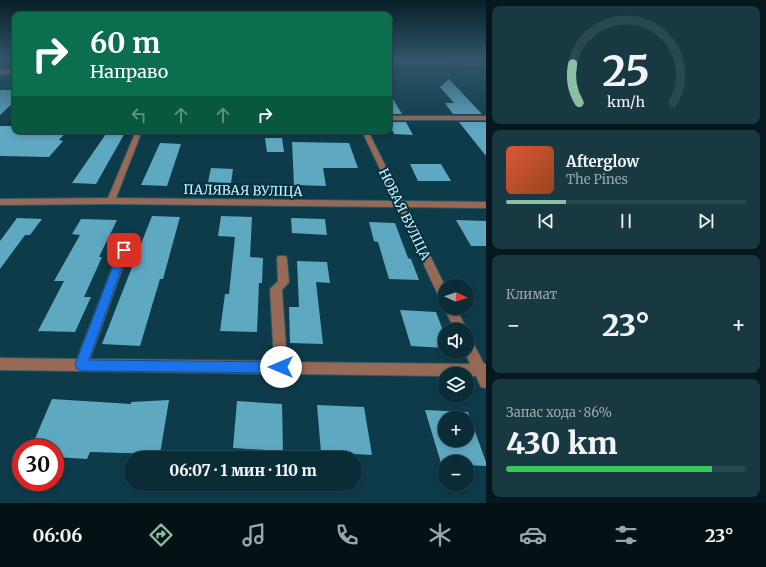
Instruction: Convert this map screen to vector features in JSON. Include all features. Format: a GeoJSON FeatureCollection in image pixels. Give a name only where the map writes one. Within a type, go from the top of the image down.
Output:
{"type":"FeatureCollection","features":[{"type":"Feature","properties":{"kind":"street"},"geometry":{"type":"LineString","coordinates":[[392,118],[486,118]]}},
{"type":"Feature","properties":{"kind":"street"},"geometry":{"type":"LineString","coordinates":[[111,201],[138,134]]}},
{"type":"Feature","properties":{"kind":"street","name":"НОВАЯ ВУЛІЦА"},"geometry":{"type":"LineString","coordinates":[[366,134],[438,282]]}},
{"type":"Feature","properties":{"kind":"street","name":"ПАЛЯВАЯ ВУЛІЦА"},"geometry":{"type":"LineString","coordinates":[[0,202],[111,201],[486,205]]}},
{"type":"Feature","properties":{"kind":"street"},"geometry":{"type":"LineString","coordinates":[[81,365],[124,250]]}},
{"type":"Feature","properties":{"kind":"street"},"geometry":{"type":"LineString","coordinates":[[281,367],[276,289],[284,282],[282,259]]}},
{"type":"Feature","properties":{"kind":"street"},"geometry":{"type":"LineString","coordinates":[[474,355],[483,370],[486,382]]}},
{"type":"Feature","properties":{"kind":"street"},"geometry":{"type":"LineString","coordinates":[[0,364],[483,370]]}},
{"type":"Feature","properties":{"kind":"building"},"geometry":{"type":"Polygon","coordinates":[[[445,82],[452,82],[482,114],[453,114],[445,103],[454,103],[440,87],[445,82]]]}},
{"type":"Feature","properties":{"kind":"building"},"geometry":{"type":"Polygon","coordinates":[[[0,90],[12,90],[12,104],[0,115],[0,90]]]}},
{"type":"Feature","properties":{"kind":"building"},"geometry":{"type":"Polygon","coordinates":[[[392,97],[402,114],[392,114],[392,97]]]}},
{"type":"Feature","properties":{"kind":"building"},"geometry":{"type":"Polygon","coordinates":[[[392,122],[406,122],[413,135],[394,134],[392,122]]]}},
{"type":"Feature","properties":{"kind":"building"},"geometry":{"type":"Polygon","coordinates":[[[459,122],[486,122],[486,156],[459,122]]]}},
{"type":"Feature","properties":{"kind":"building"},"geometry":{"type":"Polygon","coordinates":[[[0,126],[12,126],[12,134],[64,134],[59,140],[63,141],[49,157],[0,156],[0,126]]]}},
{"type":"Feature","properties":{"kind":"building"},"geometry":{"type":"Polygon","coordinates":[[[106,134],[124,134],[96,184],[72,183],[106,134]]]}},
{"type":"Feature","properties":{"kind":"building"},"geometry":{"type":"Polygon","coordinates":[[[265,138],[282,138],[284,152],[267,152],[265,138]]]}},
{"type":"Feature","properties":{"kind":"building"},"geometry":{"type":"Polygon","coordinates":[[[292,142],[349,143],[358,168],[323,168],[326,186],[294,185],[292,142]]]}},
{"type":"Feature","properties":{"kind":"building"},"geometry":{"type":"Polygon","coordinates":[[[160,143],[181,144],[167,186],[141,185],[160,143]]]}},
{"type":"Feature","properties":{"kind":"building"},"geometry":{"type":"Polygon","coordinates":[[[410,164],[441,164],[451,181],[418,181],[410,164]]]}},
{"type":"Feature","properties":{"kind":"building"},"geometry":{"type":"Polygon","coordinates":[[[211,168],[233,169],[231,183],[208,182],[211,168]]]}},
{"type":"Feature","properties":{"kind":"building"},"geometry":{"type":"Polygon","coordinates":[[[152,216],[180,217],[163,279],[160,279],[140,346],[102,344],[152,216]]]}},
{"type":"Feature","properties":{"kind":"building"},"geometry":{"type":"Polygon","coordinates":[[[221,216],[252,217],[250,257],[263,258],[262,283],[259,283],[257,332],[220,331],[225,294],[229,294],[235,237],[218,236],[221,216]]]}},
{"type":"Feature","properties":{"kind":"building"},"geometry":{"type":"Polygon","coordinates":[[[17,218],[42,219],[30,235],[25,235],[0,269],[0,241],[17,218]]]}},
{"type":"Feature","properties":{"kind":"building"},"geometry":{"type":"Polygon","coordinates":[[[291,218],[325,219],[327,235],[292,233],[291,218]]]}},
{"type":"Feature","properties":{"kind":"building"},"geometry":{"type":"Polygon","coordinates":[[[81,219],[117,220],[99,257],[102,257],[84,297],[91,297],[75,332],[38,331],[64,281],[54,281],[80,235],[72,234],[81,219]]]}},
{"type":"Feature","properties":{"kind":"building"},"geometry":{"type":"Polygon","coordinates":[[[456,220],[486,221],[486,246],[471,246],[456,220]]]}},
{"type":"Feature","properties":{"kind":"building"},"geometry":{"type":"Polygon","coordinates":[[[369,222],[395,223],[408,258],[411,259],[419,280],[389,279],[378,242],[374,241],[369,222]]]}},
{"type":"Feature","properties":{"kind":"building"},"geometry":{"type":"Polygon","coordinates":[[[297,261],[327,262],[330,283],[316,282],[323,344],[290,343],[289,307],[299,307],[297,261]]]}},
{"type":"Feature","properties":{"kind":"building"},"geometry":{"type":"Polygon","coordinates":[[[400,310],[436,312],[440,323],[438,323],[438,348],[411,346],[400,310]]]}},
{"type":"Feature","properties":{"kind":"building"},"geometry":{"type":"Polygon","coordinates":[[[52,399],[131,404],[131,402],[169,400],[160,451],[124,451],[124,453],[90,452],[87,459],[64,458],[64,439],[35,439],[52,399]]]}},
{"type":"Feature","properties":{"kind":"building"},"geometry":{"type":"Polygon","coordinates":[[[237,401],[282,404],[283,451],[233,448],[237,401]]]}},
{"type":"Feature","properties":{"kind":"building"},"geometry":{"type":"Polygon","coordinates":[[[317,405],[364,407],[372,455],[362,454],[362,451],[321,451],[317,405]]]}},
{"type":"Feature","properties":{"kind":"building"},"geometry":{"type":"Polygon","coordinates":[[[425,410],[446,411],[438,411],[438,447],[474,447],[474,429],[486,462],[486,466],[474,465],[474,455],[439,455],[425,410]]]}},
{"type":"Feature","properties":{"kind":"route"},"geometry":{"type":"LineString","coordinates":[[124,250],[81,365],[281,367]]}}]}
